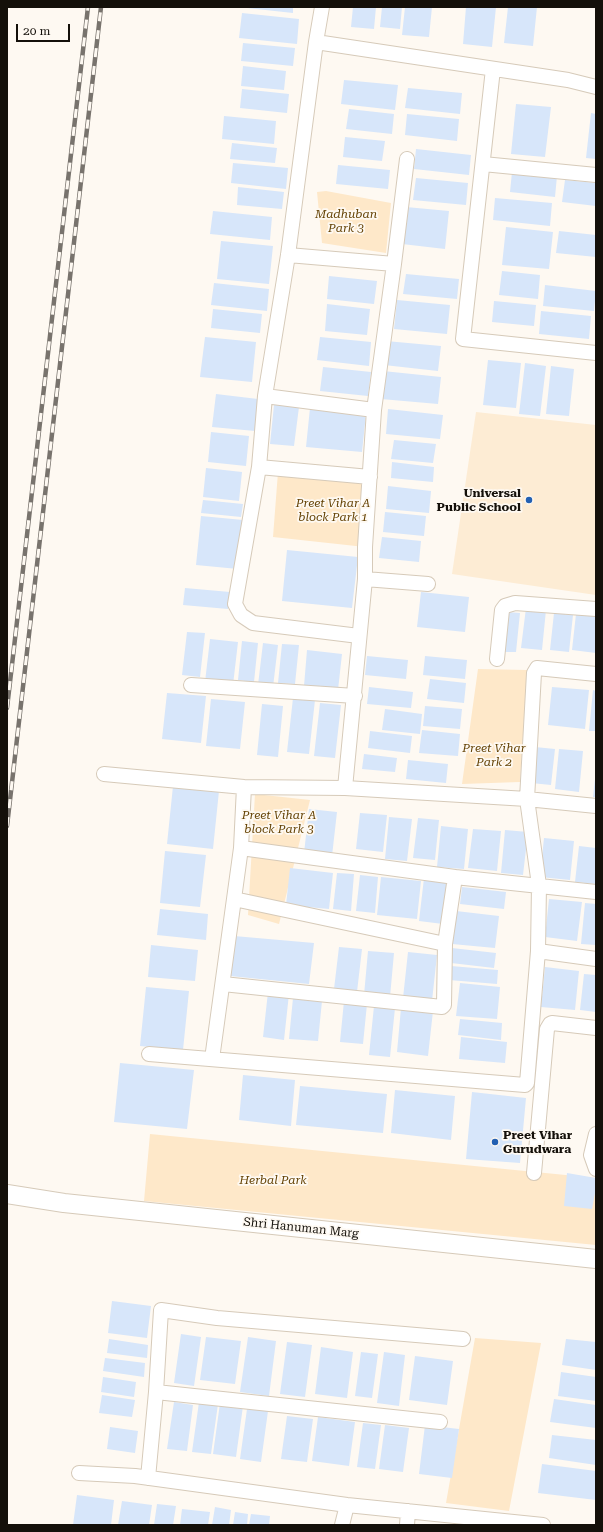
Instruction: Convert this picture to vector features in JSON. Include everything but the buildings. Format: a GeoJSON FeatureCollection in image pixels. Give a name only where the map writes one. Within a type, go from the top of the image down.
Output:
{"type":"FeatureCollection","features":[{"type":"Feature","properties":{"kind":"street"},"geometry":{"type":"LineString","coordinates":[[322,7],[288,255],[264,396],[260,467],[236,604],[241,615],[252,623],[359,636]]}},
{"type":"Feature","properties":{"kind":"street"},"geometry":{"type":"LineString","coordinates":[[316,42],[568,80],[596,87]]}},
{"type":"Feature","properties":{"kind":"street"},"geometry":{"type":"LineString","coordinates":[[493,69],[463,339],[596,352]]}},
{"type":"Feature","properties":{"kind":"street"},"geometry":{"type":"LineString","coordinates":[[345,788],[365,579],[365,547],[374,410],[407,159]]}},
{"type":"Feature","properties":{"kind":"street"},"geometry":{"type":"LineString","coordinates":[[483,164],[596,175]]}},
{"type":"Feature","properties":{"kind":"street"},"geometry":{"type":"LineString","coordinates":[[288,255],[394,264]]}},
{"type":"Feature","properties":{"kind":"street"},"geometry":{"type":"LineString","coordinates":[[264,396],[374,410]]}},
{"type":"Feature","properties":{"kind":"street"},"geometry":{"type":"LineString","coordinates":[[260,467],[370,477]]}},
{"type":"Feature","properties":{"kind":"street"},"geometry":{"type":"LineString","coordinates":[[365,579],[428,584]]}},
{"type":"Feature","properties":{"kind":"street"},"geometry":{"type":"LineString","coordinates":[[496,659],[502,610],[505,606],[515,603],[596,609]]}},
{"type":"Feature","properties":{"kind":"street"},"geometry":{"type":"LineString","coordinates":[[149,1054],[524,1086],[527,1083],[538,951],[538,885],[527,799],[535,670],[537,668],[596,674]]}},
{"type":"Feature","properties":{"kind":"street"},"geometry":{"type":"LineString","coordinates":[[191,686],[355,696]]}},
{"type":"Feature","properties":{"kind":"street"},"geometry":{"type":"LineString","coordinates":[[104,774],[244,787],[345,788],[527,799],[596,806]]}},
{"type":"Feature","properties":{"kind":"street"},"geometry":{"type":"LineString","coordinates":[[212,1059],[241,848],[244,787]]}},
{"type":"Feature","properties":{"kind":"street"},"geometry":{"type":"LineString","coordinates":[[241,848],[455,877],[596,892]]}},
{"type":"Feature","properties":{"kind":"street"},"geometry":{"type":"LineString","coordinates":[[223,984],[440,1008],[444,1005],[445,944],[455,877]]}},
{"type":"Feature","properties":{"kind":"street"},"geometry":{"type":"LineString","coordinates":[[234,899],[445,944]]}},
{"type":"Feature","properties":{"kind":"street"},"geometry":{"type":"LineString","coordinates":[[538,951],[596,959]]}},
{"type":"Feature","properties":{"kind":"street"},"geometry":{"type":"LineString","coordinates":[[534,1173],[547,1029],[552,1023],[596,1028]]}},
{"type":"Feature","properties":{"kind":"street"},"geometry":{"type":"LineString","coordinates":[[596,1134],[591,1155],[596,1169]]}},
{"type":"Feature","properties":{"kind":"street","name":"Shri Hanuman Marg"},"geometry":{"type":"LineString","coordinates":[[7,1194],[72,1204],[596,1259]]}},
{"type":"Feature","properties":{"kind":"street"},"geometry":{"type":"LineString","coordinates":[[148,1478],[156,1392],[161,1310],[217,1318],[464,1339]]}},
{"type":"Feature","properties":{"kind":"street"},"geometry":{"type":"LineString","coordinates":[[156,1392],[440,1422]]}},
{"type":"Feature","properties":{"kind":"street"},"geometry":{"type":"LineString","coordinates":[[79,1473],[148,1478],[347,1505],[543,1525]]}},
{"type":"Feature","properties":{"kind":"street"},"geometry":{"type":"LineString","coordinates":[[342,1525],[347,1505]]}},
{"type":"Feature","properties":{"kind":"street"},"geometry":{"type":"LineString","coordinates":[[407,1525],[408,1511]]}},
{"type":"Feature","properties":{"kind":"shaded area","name":"Universal Public School"},"geometry":{"type":"Polygon","coordinates":[[[476,412],[596,425],[596,595],[452,574],[476,412]]]}},
{"type":"Feature","properties":{"kind":"green space","name":"Madhuban Park 3"},"geometry":{"type":"Polygon","coordinates":[[[326,191],[391,203],[386,253],[322,243],[317,192],[326,191]]]}},
{"type":"Feature","properties":{"kind":"green space","name":"Preet Vihar A block Park 1"},"geometry":{"type":"Polygon","coordinates":[[[278,472],[370,480],[365,547],[273,537],[278,472]]]}},
{"type":"Feature","properties":{"kind":"green space","name":"Preet Vihar Park 2"},"geometry":{"type":"Polygon","coordinates":[[[478,669],[527,670],[520,782],[462,784],[478,669]]]}},
{"type":"Feature","properties":{"kind":"green space","name":"Preet Vihar A block Park 3"},"geometry":{"type":"Polygon","coordinates":[[[255,794],[310,800],[279,924],[248,915],[255,794]]]}},
{"type":"Feature","properties":{"kind":"green space","name":"Herbal Park"},"geometry":{"type":"Polygon","coordinates":[[[150,1134],[596,1178],[596,1245],[144,1201],[150,1134]]]}},
{"type":"Feature","properties":{"kind":"green space"},"geometry":{"type":"Polygon","coordinates":[[[475,1338],[541,1343],[509,1511],[446,1503],[475,1338]]]}},
{"type":"Feature","properties":{"kind":"railway"},"geometry":{"type":"LineString","coordinates":[[7,708],[88,7]]}},
{"type":"Feature","properties":{"kind":"railway"},"geometry":{"type":"LineString","coordinates":[[7,826],[101,7]]}},
{"type":"Feature","properties":{"kind":"place","name":"Universal Public School"},"geometry":{"type":"Point","coordinates":[529,500]}},
{"type":"Feature","properties":{"kind":"place","name":"Preet Vihar Gurudwara"},"geometry":{"type":"Point","coordinates":[495,1142]}}]}
